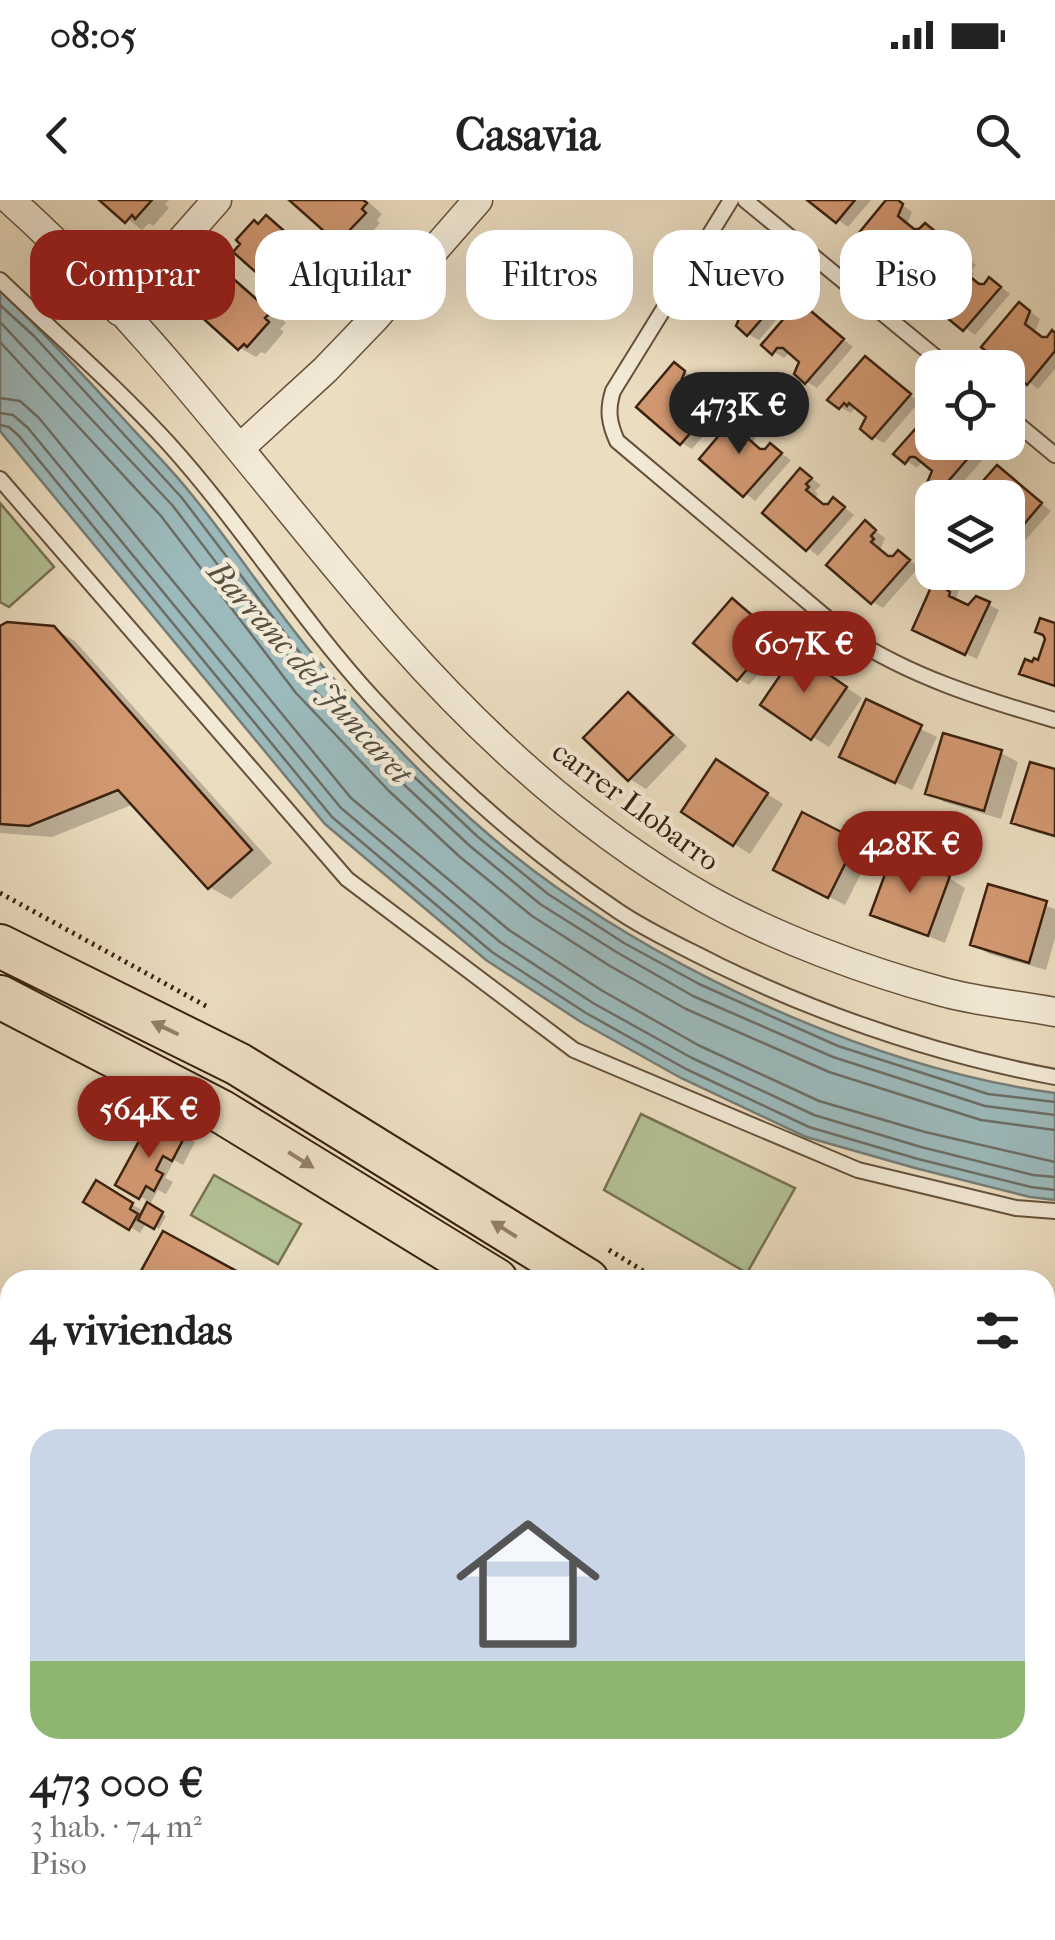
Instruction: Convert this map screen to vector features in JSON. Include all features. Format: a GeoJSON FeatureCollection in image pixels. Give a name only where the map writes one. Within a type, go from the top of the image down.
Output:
{"type":"FeatureCollection","features":[{"type":"Feature","properties":{"kind":"main road"},"geometry":{"type":"LineString","coordinates":[[0,946],[238,1064],[571,1270]]}},
{"type":"Feature","properties":{"kind":"main road"},"geometry":{"type":"LineString","coordinates":[[0,997],[222,1112],[480,1270]]}},
{"type":"Feature","properties":{"kind":"street","name":"carrer Llobarro"},"geometry":{"type":"LineString","coordinates":[[10,200],[39,230]]}},
{"type":"Feature","properties":{"kind":"street"},"geometry":{"type":"LineString","coordinates":[[190,230],[216,200]]}},
{"type":"Feature","properties":{"kind":"street"},"geometry":{"type":"LineString","coordinates":[[241,447],[375,318],[478,200]]}},
{"type":"Feature","properties":{"kind":"street","name":"carrer Llobarro"},"geometry":{"type":"LineString","coordinates":[[127,320],[241,447],[430,674],[547,786],[634,851],[705,898],[857,964],[946,993],[1055,1012]]}},
{"type":"Feature","properties":{"kind":"lane"},"geometry":{"type":"LineString","coordinates":[[731,200],[613,391],[608,406],[609,423],[616,442],[832,623],[873,652],[938,682],[1055,720]]}},
{"type":"Feature","properties":{"kind":"lane"},"geometry":{"type":"LineString","coordinates":[[745,200],[927,350]]}},
{"type":"Feature","properties":{"kind":"lane"},"geometry":{"type":"LineString","coordinates":[[0,280],[168,444],[370,695],[430,758],[553,864],[620,913],[818,1010],[899,1039],[997,1066],[1055,1077]]}},
{"type":"Feature","properties":{"kind":"lane"},"geometry":{"type":"LineString","coordinates":[[1025,430],[1055,454]]}},
{"type":"Feature","properties":{"kind":"lane"},"geometry":{"type":"LineString","coordinates":[[0,479],[347,878],[574,1050],[858,1170],[1016,1208],[1055,1212]]}},
{"type":"Feature","properties":{"kind":"green space"},"geometry":{"type":"Polygon","coordinates":[[[0,503],[54,567],[9,607],[0,602],[0,503]]]}},
{"type":"Feature","properties":{"kind":"green space"},"geometry":{"type":"Polygon","coordinates":[[[641,1114],[795,1188],[749,1270],[742,1270],[604,1190],[641,1114]]]}},
{"type":"Feature","properties":{"kind":"green space"},"geometry":{"type":"Polygon","coordinates":[[[214,1175],[301,1224],[278,1264],[191,1215],[214,1175]]]}},
{"type":"Feature","properties":{"kind":"water","name":"Barranc del Juncaret"},"geometry":{"type":"Polygon","coordinates":[[[0,291],[175,474],[307,648],[351,698],[434,785],[493,839],[611,923],[669,957],[795,1018],[925,1065],[1055,1093],[1055,1200],[915,1168],[806,1137],[681,1078],[581,1022],[486,960],[325,824],[0,431],[0,291]]]}},
{"type":"Feature","properties":{"kind":"building"},"geometry":{"type":"Polygon","coordinates":[[[99,200],[152,200],[135,219],[132,215],[125,223],[99,200]]]}},
{"type":"Feature","properties":{"kind":"building"},"geometry":{"type":"Polygon","coordinates":[[[289,200],[367,203],[362,209],[366,213],[350,230],[323,230],[289,200]]]}},
{"type":"Feature","properties":{"kind":"building"},"geometry":{"type":"Polygon","coordinates":[[[807,200],[855,200],[836,223],[807,200]]]}},
{"type":"Feature","properties":{"kind":"building"},"geometry":{"type":"Polygon","coordinates":[[[886,200],[898,200],[903,204],[898,216],[914,229],[925,223],[934,230],[861,230],[886,200]]]}},
{"type":"Feature","properties":{"kind":"building"},"geometry":{"type":"Polygon","coordinates":[[[266,215],[283,230],[255,230],[255,271],[235,250],[240,244],[236,240],[254,220],[258,224],[266,215]]]}},
{"type":"Feature","properties":{"kind":"building"},"geometry":{"type":"Polygon","coordinates":[[[989,277],[1001,287],[963,331],[950,320],[972,320],[972,278],[984,284],[989,277]]]}},
{"type":"Feature","properties":{"kind":"building"},"geometry":{"type":"Polygon","coordinates":[[[235,280],[255,298],[255,320],[269,322],[247,347],[244,344],[238,350],[205,320],[235,320],[235,280]]]}},
{"type":"Feature","properties":{"kind":"building"},"geometry":{"type":"Polygon","coordinates":[[[1019,302],[1030,311],[1025,324],[1042,337],[1052,330],[1055,333],[1055,351],[1027,385],[1025,350],[981,347],[1019,302]]]}},
{"type":"Feature","properties":{"kind":"building"},"geometry":{"type":"Polygon","coordinates":[[[820,319],[844,339],[805,384],[794,374],[799,362],[783,348],[777,348],[772,355],[761,345],[783,320],[820,319]]]}},
{"type":"Feature","properties":{"kind":"building"},"geometry":{"type":"Polygon","coordinates":[[[738,320],[761,320],[747,336],[736,326],[738,320]]]}},
{"type":"Feature","properties":{"kind":"building"},"geometry":{"type":"Polygon","coordinates":[[[865,356],[911,394],[872,439],[860,429],[866,417],[849,403],[839,409],[827,400],[865,356]]]}},
{"type":"Feature","properties":{"kind":"building"},"geometry":{"type":"Polygon","coordinates":[[[674,362],[685,371],[680,384],[697,398],[707,391],[718,401],[680,445],[636,407],[674,362]]]}},
{"type":"Feature","properties":{"kind":"building"},"geometry":{"type":"Polygon","coordinates":[[[737,414],[749,423],[744,435],[760,449],[770,443],[782,453],[743,497],[699,459],[737,414]]]}},
{"type":"Feature","properties":{"kind":"building"},"geometry":{"type":"Polygon","coordinates":[[[915,429],[915,457],[905,464],[893,454],[915,429]]]}},
{"type":"Feature","properties":{"kind":"building"},"geometry":{"type":"Polygon","coordinates":[[[919,460],[967,460],[949,480],[928,480],[932,471],[919,460]]]}},
{"type":"Feature","properties":{"kind":"building"},"geometry":{"type":"Polygon","coordinates":[[[997,465],[1015,480],[984,480],[997,465]]]}},
{"type":"Feature","properties":{"kind":"building"},"geometry":{"type":"Polygon","coordinates":[[[800,468],[812,478],[806,490],[823,504],[833,497],[845,507],[806,551],[762,513],[800,468]]]}},
{"type":"Feature","properties":{"kind":"building"},"geometry":{"type":"Polygon","coordinates":[[[1025,489],[1042,503],[1025,523],[1025,489]]]}},
{"type":"Feature","properties":{"kind":"building"},"geometry":{"type":"Polygon","coordinates":[[[865,520],[876,530],[871,542],[888,556],[898,550],[910,560],[871,604],[826,565],[865,520]]]}},
{"type":"Feature","properties":{"kind":"building"},"geometry":{"type":"Polygon","coordinates":[[[930,590],[947,590],[949,596],[968,605],[976,596],[990,602],[965,655],[912,630],[930,590]]]}},
{"type":"Feature","properties":{"kind":"building"},"geometry":{"type":"Polygon","coordinates":[[[732,598],[776,636],[737,681],[693,643],[732,598]]]}},
{"type":"Feature","properties":{"kind":"building"},"geometry":{"type":"Polygon","coordinates":[[[1040,618],[1055,623],[1055,686],[1019,674],[1025,659],[1038,660],[1045,639],[1035,632],[1040,618]]]}},
{"type":"Feature","properties":{"kind":"building"},"geometry":{"type":"Polygon","coordinates":[[[7,622],[54,626],[252,850],[208,889],[118,790],[29,826],[0,824],[0,626],[7,622]]]}},
{"type":"Feature","properties":{"kind":"building"},"geometry":{"type":"Polygon","coordinates":[[[796,652],[847,687],[811,740],[760,705],[796,652]]]}},
{"type":"Feature","properties":{"kind":"building"},"geometry":{"type":"Polygon","coordinates":[[[628,692],[673,735],[628,781],[583,738],[628,692]]]}},
{"type":"Feature","properties":{"kind":"building"},"geometry":{"type":"Polygon","coordinates":[[[866,699],[922,725],[895,783],[839,757],[866,699]]]}},
{"type":"Feature","properties":{"kind":"building"},"geometry":{"type":"Polygon","coordinates":[[[943,733],[1002,750],[984,811],[925,794],[943,733]]]}},
{"type":"Feature","properties":{"kind":"building"},"geometry":{"type":"Polygon","coordinates":[[[716,759],[768,793],[733,846],[681,812],[716,759]]]}},
{"type":"Feature","properties":{"kind":"building"},"geometry":{"type":"Polygon","coordinates":[[[1030,762],[1055,769],[1055,836],[1011,823],[1030,762]]]}},
{"type":"Feature","properties":{"kind":"building"},"geometry":{"type":"Polygon","coordinates":[[[802,812],[857,840],[828,898],[773,870],[802,812]]]}},
{"type":"Feature","properties":{"kind":"building"},"geometry":{"type":"Polygon","coordinates":[[[892,855],[950,876],[928,936],[870,915],[892,855]]]}},
{"type":"Feature","properties":{"kind":"building"},"geometry":{"type":"Polygon","coordinates":[[[988,884],[1047,901],[1029,963],[970,945],[988,884]]]}},
{"type":"Feature","properties":{"kind":"building"},"geometry":{"type":"Polygon","coordinates":[[[165,1123],[186,1134],[172,1161],[163,1156],[156,1170],[163,1174],[154,1191],[146,1186],[139,1199],[115,1185],[144,1132],[157,1139],[165,1123]]]}},
{"type":"Feature","properties":{"kind":"building"},"geometry":{"type":"Polygon","coordinates":[[[96,1180],[133,1203],[130,1209],[138,1214],[129,1230],[83,1202],[96,1180]]]}},
{"type":"Feature","properties":{"kind":"building"},"geometry":{"type":"Polygon","coordinates":[[[147,1202],[163,1212],[154,1229],[138,1220],[147,1202]]]}},
{"type":"Feature","properties":{"kind":"building"},"geometry":{"type":"Polygon","coordinates":[[[163,1231],[235,1270],[142,1270],[163,1231]]]}}]}
